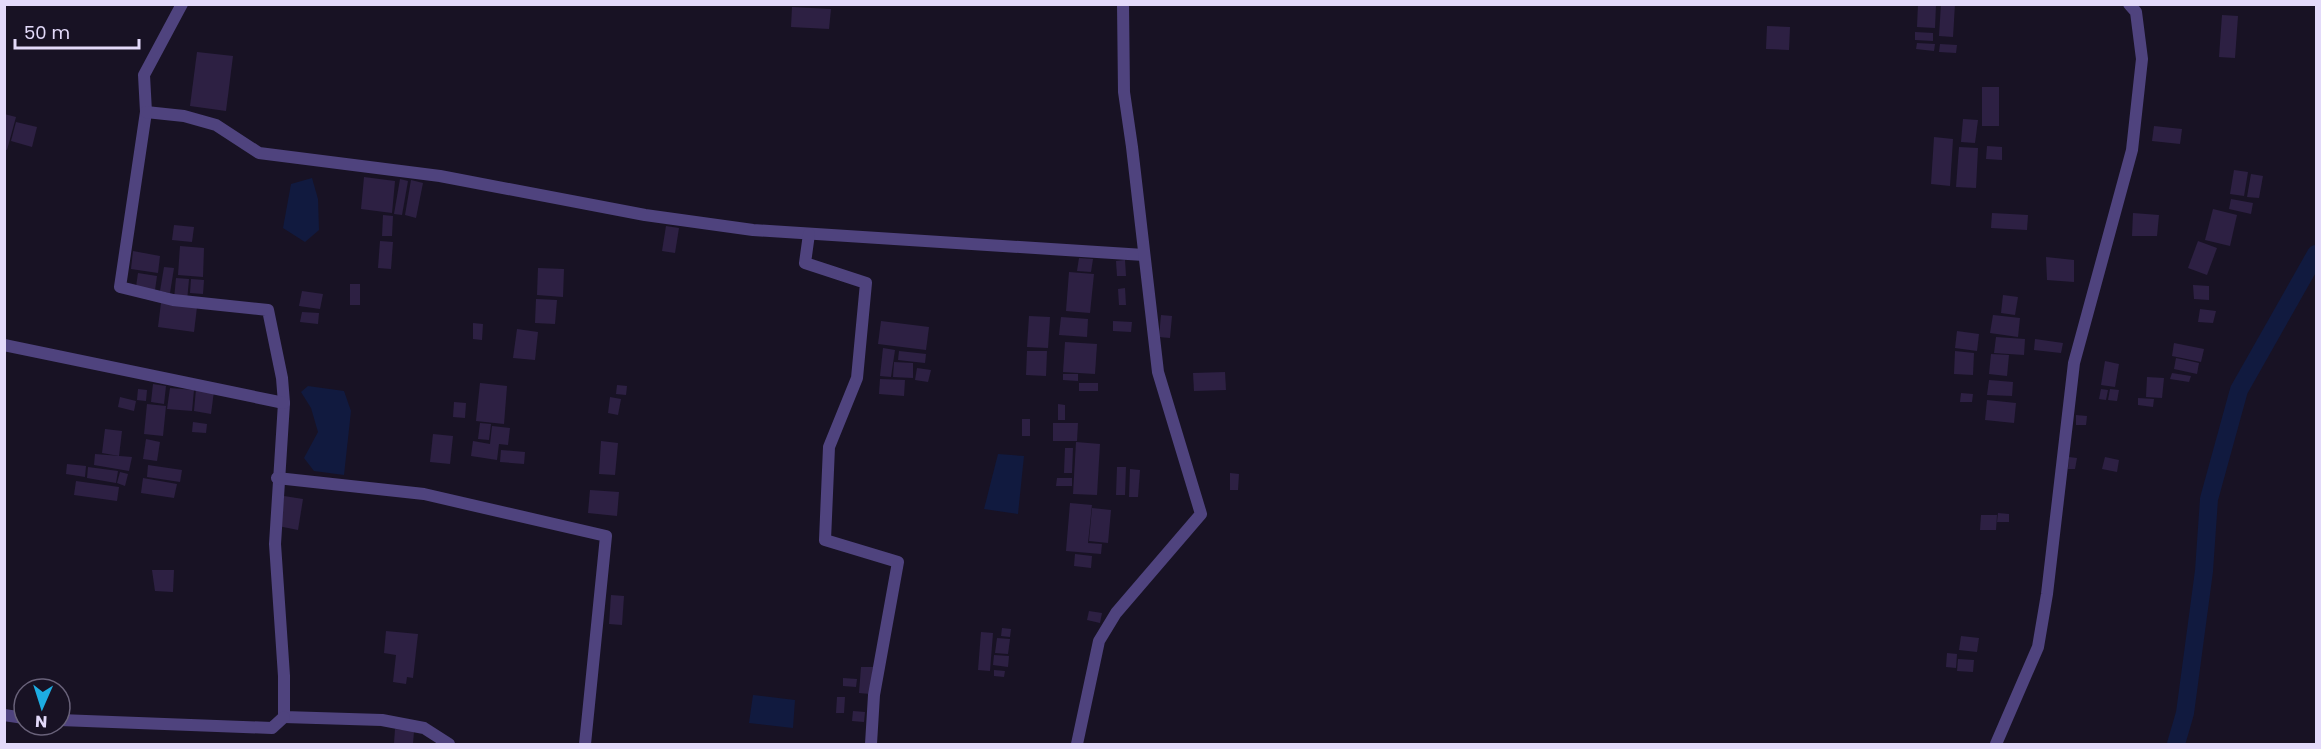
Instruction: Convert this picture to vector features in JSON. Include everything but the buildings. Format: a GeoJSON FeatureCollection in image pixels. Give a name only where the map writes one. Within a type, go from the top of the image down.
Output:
{"type":"FeatureCollection","features":[{"type":"Feature","properties":{"kind":"street"},"geometry":{"type":"LineString","coordinates":[[182,4],[144,75],[146,112],[120,287],[173,300],[268,310],[282,378],[284,403],[277,478],[275,544],[284,676],[284,717]]}},
{"type":"Feature","properties":{"kind":"street"},"geometry":{"type":"LineString","coordinates":[[1077,744],[1099,641],[1116,613],[1201,514],[1158,372],[1124,92],[1123,4]]}},
{"type":"Feature","properties":{"kind":"street"},"geometry":{"type":"LineString","coordinates":[[1996,744],[2038,647],[2047,594],[2074,363],[2132,150],[2142,59],[2136,12],[2129,4]]}},
{"type":"Feature","properties":{"kind":"street"},"geometry":{"type":"LineString","coordinates":[[146,112],[184,116],[216,125],[259,153],[440,176],[645,215],[753,230],[1144,255]]}},
{"type":"Feature","properties":{"kind":"street"},"geometry":{"type":"LineString","coordinates":[[809,234],[805,262],[866,283],[857,378],[829,447],[825,540],[898,562],[874,695],[871,744]]}},
{"type":"Feature","properties":{"kind":"street"},"geometry":{"type":"LineString","coordinates":[[4,345],[284,403]]}},
{"type":"Feature","properties":{"kind":"street"},"geometry":{"type":"LineString","coordinates":[[277,478],[424,494],[606,536],[585,744]]}},
{"type":"Feature","properties":{"kind":"street"},"geometry":{"type":"LineString","coordinates":[[72,720],[272,728],[284,717],[382,720],[424,728],[449,744]]}},
{"type":"Feature","properties":{"kind":"water"},"geometry":{"type":"Polygon","coordinates":[[[312,178],[318,199],[319,230],[305,242],[283,228],[291,184],[312,178]]]}},
{"type":"Feature","properties":{"kind":"water"},"geometry":{"type":"Polygon","coordinates":[[[308,386],[344,391],[351,411],[344,475],[314,471],[304,458],[318,432],[311,408],[301,392],[308,386]]]}},
{"type":"Feature","properties":{"kind":"water"},"geometry":{"type":"Polygon","coordinates":[[[998,454],[1024,456],[1018,514],[984,509],[998,454]]]}},
{"type":"Feature","properties":{"kind":"water"},"geometry":{"type":"Polygon","coordinates":[[[753,695],[795,700],[793,728],[749,723],[753,695]]]}},
{"type":"Feature","properties":{"kind":"waterway"},"geometry":{"type":"LineString","coordinates":[[2176,744],[2185,713],[2204,571],[2209,499],[2239,390],[2316,254]]}}]}
